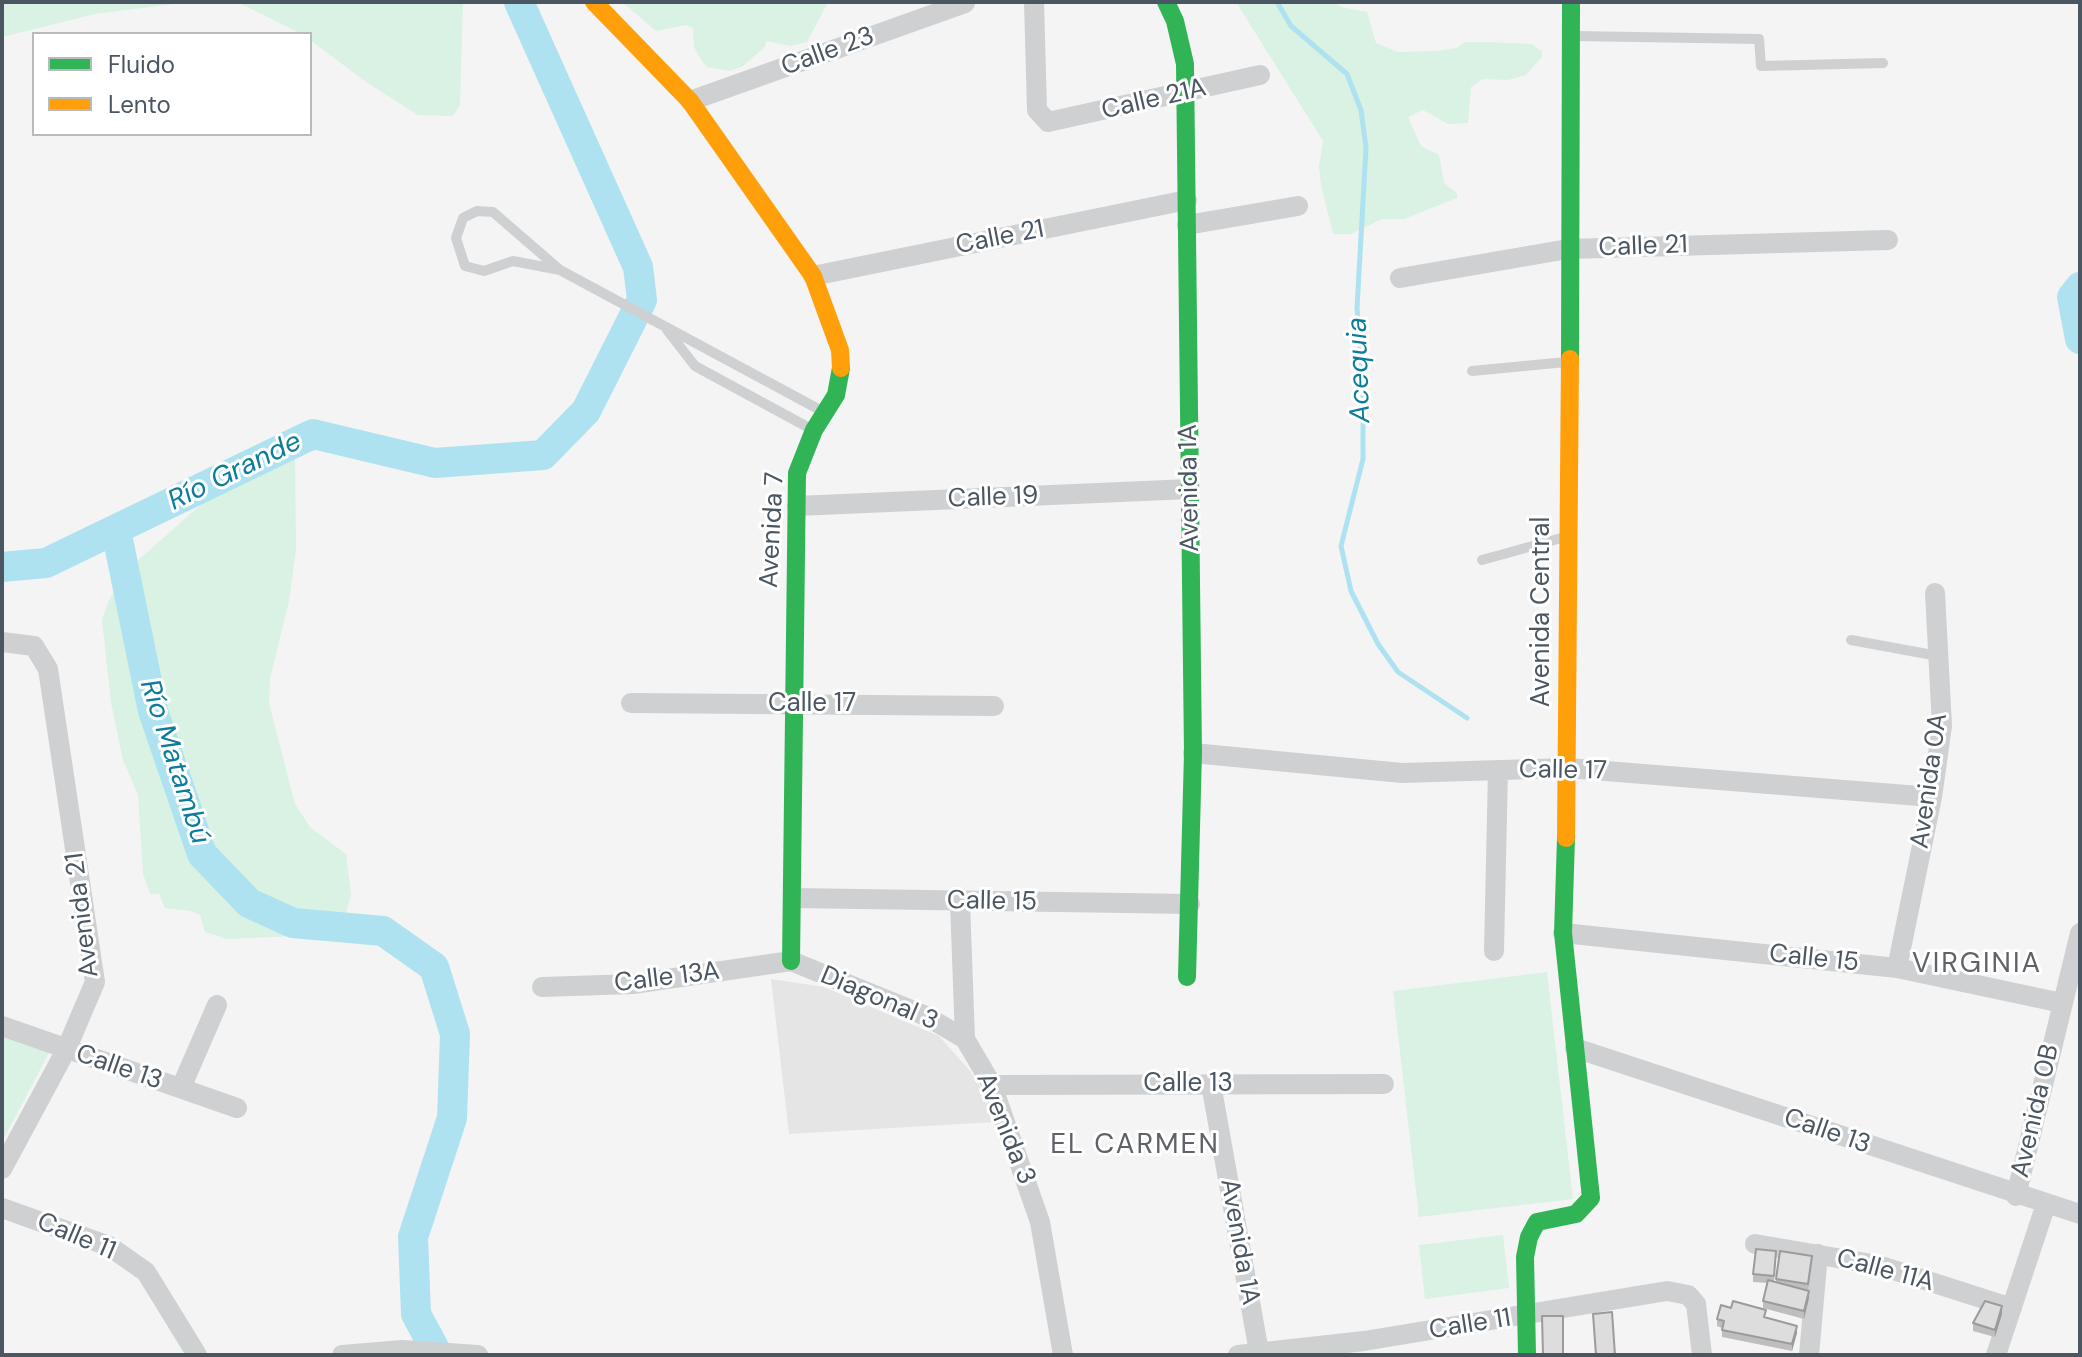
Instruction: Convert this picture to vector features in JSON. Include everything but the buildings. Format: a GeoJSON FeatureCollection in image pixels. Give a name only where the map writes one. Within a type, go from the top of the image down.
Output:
{"type":"FeatureCollection","features":[{"type":"Feature","properties":{"kind":"street","name":"Avenida 7"},"geometry":{"type":"LineString","coordinates":[[594,2],[690,101],[813,276],[840,350],[842,376],[836,395],[814,430],[797,473],[791,961]]}},
{"type":"Feature","properties":{"kind":"street","name":"Calle 21A"},"geometry":{"type":"LineString","coordinates":[[1034,2],[1037,110],[1048,122],[1260,75]]}},
{"type":"Feature","properties":{"kind":"street","name":"Avenida 1A"},"geometry":{"type":"LineString","coordinates":[[1166,2],[1175,21],[1185,64],[1193,753],[1187,977]]}},
{"type":"Feature","properties":{"kind":"street","name":"Avenida Central"},"geometry":{"type":"LineString","coordinates":[[1527,1316],[1525,1257],[1529,1237],[1537,1222],[1576,1214],[1591,1198],[1563,933],[1568,768],[1571,2]]}},
{"type":"Feature","properties":{"kind":"street","name":"Calle 23"},"geometry":{"type":"LineString","coordinates":[[690,101],[965,3]]}},
{"type":"Feature","properties":{"kind":"street","name":"Calle 21"},"geometry":{"type":"LineString","coordinates":[[813,276],[1187,200]]}},
{"type":"Feature","properties":{"kind":"street"},"geometry":{"type":"LineString","coordinates":[[1187,225],[1298,206]]}},
{"type":"Feature","properties":{"kind":"street","name":"Calle 21"},"geometry":{"type":"LineString","coordinates":[[1400,278],[1568,249],[1888,240]]}},
{"type":"Feature","properties":{"kind":"street","name":"Calle 19"},"geometry":{"type":"LineString","coordinates":[[797,506],[1190,489]]}},
{"type":"Feature","properties":{"kind":"street","name":"Avenida 0A"},"geometry":{"type":"LineString","coordinates":[[1897,968],[1932,797],[1942,726],[1935,593]]}},
{"type":"Feature","properties":{"kind":"street","name":"Avenida 21"},"geometry":{"type":"LineString","coordinates":[[2,642],[34,646],[48,669],[95,982],[66,1050],[2,1169]]}},
{"type":"Feature","properties":{"kind":"street","name":"Calle 17"},"geometry":{"type":"LineString","coordinates":[[631,703],[994,706]]}},
{"type":"Feature","properties":{"kind":"street","name":"Calle 17"},"geometry":{"type":"LineString","coordinates":[[1193,753],[1402,773],[1568,768],[1932,797]]}},
{"type":"Feature","properties":{"kind":"street"},"geometry":{"type":"LineString","coordinates":[[1494,951],[1498,770]]}},
{"type":"Feature","properties":{"kind":"street","name":"Calle 15"},"geometry":{"type":"LineString","coordinates":[[793,898],[1190,904]]}},
{"type":"Feature","properties":{"kind":"street","name":"Avenida 3"},"geometry":{"type":"LineString","coordinates":[[960,902],[965,1039],[992,1085],[1040,1222],[1063,1355]]}},
{"type":"Feature","properties":{"kind":"street","name":"Calle 15"},"geometry":{"type":"LineString","coordinates":[[1563,933],[1897,968],[2062,1003]]}},
{"type":"Feature","properties":{"kind":"street","name":"Avenida 0B"},"geometry":{"type":"LineString","coordinates":[[2016,1196],[2080,933]]}},
{"type":"Feature","properties":{"kind":"street","name":"Calle 13A"},"geometry":{"type":"LineString","coordinates":[[542,987],[633,984],[791,961]]}},
{"type":"Feature","properties":{"kind":"street","name":"Diagonal 3"},"geometry":{"type":"LineString","coordinates":[[791,961],[926,1016],[965,1039]]}},
{"type":"Feature","properties":{"kind":"street"},"geometry":{"type":"LineString","coordinates":[[181,1088],[217,1005]]}},
{"type":"Feature","properties":{"kind":"street","name":"Calle 13"},"geometry":{"type":"LineString","coordinates":[[2,1026],[237,1108]]}},
{"type":"Feature","properties":{"kind":"street","name":"Calle 13"},"geometry":{"type":"LineString","coordinates":[[1575,1048],[2016,1196],[2080,1214]]}},
{"type":"Feature","properties":{"kind":"street","name":"Avenida 1A"},"geometry":{"type":"LineString","coordinates":[[1211,1084],[1259,1352]]}},
{"type":"Feature","properties":{"kind":"street","name":"Calle 13"},"geometry":{"type":"LineString","coordinates":[[992,1085],[1384,1084]]}},
{"type":"Feature","properties":{"kind":"street","name":"Avenida 0B"},"geometry":{"type":"LineString","coordinates":[[1996,1355],[2046,1204]]}},
{"type":"Feature","properties":{"kind":"street","name":"Calle 11"},"geometry":{"type":"LineString","coordinates":[[2,1208],[109,1246],[146,1272],[197,1355]]}},
{"type":"Feature","properties":{"kind":"street","name":"Calle 11A"},"geometry":{"type":"LineString","coordinates":[[1755,1244],[1878,1265],[2012,1308]]}},
{"type":"Feature","properties":{"kind":"street"},"geometry":{"type":"LineString","coordinates":[[1809,1355],[1818,1254]]}},
{"type":"Feature","properties":{"kind":"street","name":"Calle 11"},"geometry":{"type":"LineString","coordinates":[[1238,1355],[1366,1348],[1667,1291],[1688,1295],[1696,1304],[1705,1354]]}},
{"type":"Feature","properties":{"kind":"street"},"geometry":{"type":"LineString","coordinates":[[1527,1316],[1527,1355]]}},
{"type":"Feature","properties":{"kind":"street"},"geometry":{"type":"LineString","coordinates":[[342,1355],[402,1350],[478,1355]]}},
{"type":"Feature","properties":{"kind":"lane"},"geometry":{"type":"LineString","coordinates":[[1571,36],[1759,39],[1761,66],[1883,63]]}},
{"type":"Feature","properties":{"kind":"lane"},"geometry":{"type":"LineString","coordinates":[[560,270],[513,261],[484,271],[465,266],[456,238],[463,218],[477,211],[493,212],[560,270],[825,413]]}},
{"type":"Feature","properties":{"kind":"lane"},"geometry":{"type":"LineString","coordinates":[[663,326],[695,366],[814,430]]}},
{"type":"Feature","properties":{"kind":"lane"},"geometry":{"type":"LineString","coordinates":[[1472,371],[1568,362]]}},
{"type":"Feature","properties":{"kind":"lane"},"geometry":{"type":"LineString","coordinates":[[1482,560],[1568,536]]}},
{"type":"Feature","properties":{"kind":"lane"},"geometry":{"type":"LineString","coordinates":[[1851,640],[1938,656]]}},
{"type":"Feature","properties":{"kind":"shaded area"},"geometry":{"type":"Polygon","coordinates":[[[771,979],[824,987],[939,1036],[970,1071],[987,1097],[995,1122],[789,1134],[771,979]]]}},
{"type":"Feature","properties":{"kind":"green space"},"geometry":{"type":"Polygon","coordinates":[[[2,2],[190,2],[95,14],[2,37],[2,2]]]}},
{"type":"Feature","properties":{"kind":"green space"},"geometry":{"type":"Polygon","coordinates":[[[215,2],[463,2],[460,105],[453,116],[418,115],[366,82],[312,42],[312,32],[298,32],[239,3],[215,2]]]}},
{"type":"Feature","properties":{"kind":"green space"},"geometry":{"type":"Polygon","coordinates":[[[622,2],[828,2],[807,42],[790,46],[766,41],[765,47],[743,66],[730,71],[707,67],[694,47],[693,28],[686,25],[656,31],[622,2]]]}},
{"type":"Feature","properties":{"kind":"green space"},"geometry":{"type":"Polygon","coordinates":[[[1236,2],[1334,2],[1341,7],[1367,12],[1376,43],[1398,52],[1436,51],[1457,48],[1465,42],[1489,42],[1531,44],[1542,51],[1542,57],[1526,75],[1508,80],[1483,79],[1471,87],[1468,123],[1448,124],[1423,110],[1408,117],[1421,146],[1439,155],[1444,183],[1457,193],[1457,198],[1404,219],[1382,219],[1351,234],[1333,234],[1321,186],[1319,166],[1323,141],[1236,2]]]}},
{"type":"Feature","properties":{"kind":"green space"},"geometry":{"type":"Polygon","coordinates":[[[295,456],[296,549],[289,601],[270,679],[269,703],[295,804],[310,827],[346,854],[351,895],[346,913],[319,935],[227,939],[205,932],[200,915],[165,908],[159,894],[150,894],[143,874],[138,795],[123,760],[111,703],[102,620],[108,602],[127,570],[204,502],[242,476],[295,456]]]}},
{"type":"Feature","properties":{"kind":"green space"},"geometry":{"type":"Polygon","coordinates":[[[1547,972],[1573,1199],[1419,1217],[1393,991],[1547,972]]]}},
{"type":"Feature","properties":{"kind":"green space"},"geometry":{"type":"Polygon","coordinates":[[[2,1031],[51,1049],[2,1142],[2,1031]]]}},
{"type":"Feature","properties":{"kind":"green space"},"geometry":{"type":"Polygon","coordinates":[[[1503,1235],[1509,1288],[1425,1299],[1419,1245],[1503,1235]]]}},
{"type":"Feature","properties":{"kind":"waterway","name":"Río Grande"},"geometry":{"type":"LineString","coordinates":[[2,567],[46,563],[313,434],[435,463],[543,455],[586,411],[642,300],[638,267],[519,2]]}},
{"type":"Feature","properties":{"kind":"waterway","name":"Acequia"},"geometry":{"type":"LineString","coordinates":[[1277,2],[1291,26],[1347,74],[1361,110],[1366,148],[1357,308],[1363,388],[1363,459],[1341,546],[1351,591],[1378,644],[1398,672],[1467,718]]}},
{"type":"Feature","properties":{"kind":"waterway"},"geometry":{"type":"LineString","coordinates":[[2080,287],[2072,297],[2080,339]]}},
{"type":"Feature","properties":{"kind":"waterway","name":"Río Matambú"},"geometry":{"type":"LineString","coordinates":[[116,530],[153,711],[202,854],[249,903],[293,923],[383,931],[434,967],[455,1034],[452,1118],[413,1237],[416,1314],[438,1355]]}},
{"type":"Feature","properties":{"kind":"traffic: fast"},"geometry":{"type":"LineString","coordinates":[[1166,2],[1175,21],[1185,64],[1193,753],[1187,977]]}},
{"type":"Feature","properties":{"kind":"traffic: fast"},"geometry":{"type":"LineString","coordinates":[[1570,359],[1571,2]]}},
{"type":"Feature","properties":{"kind":"traffic: fast"},"geometry":{"type":"LineString","coordinates":[[791,961],[797,473],[814,430],[836,395],[841,368]]}},
{"type":"Feature","properties":{"kind":"traffic: fast"},"geometry":{"type":"LineString","coordinates":[[1527,1355],[1525,1257],[1529,1237],[1537,1222],[1576,1214],[1591,1198],[1563,933],[1566,838]]}},
{"type":"Feature","properties":{"kind":"traffic: slow"},"geometry":{"type":"LineString","coordinates":[[594,2],[690,101],[813,276],[840,350],[841,368]]}},
{"type":"Feature","properties":{"kind":"traffic: slow"},"geometry":{"type":"LineString","coordinates":[[1566,838],[1570,359]]}},
{"type":"Feature","properties":{"kind":"district","name":"VIRGINIA"},"geometry":{"type":"Point","coordinates":[1977,965]}},
{"type":"Feature","properties":{"kind":"district","name":"EL CARMEN"},"geometry":{"type":"Point","coordinates":[1135,1146]}}]}
